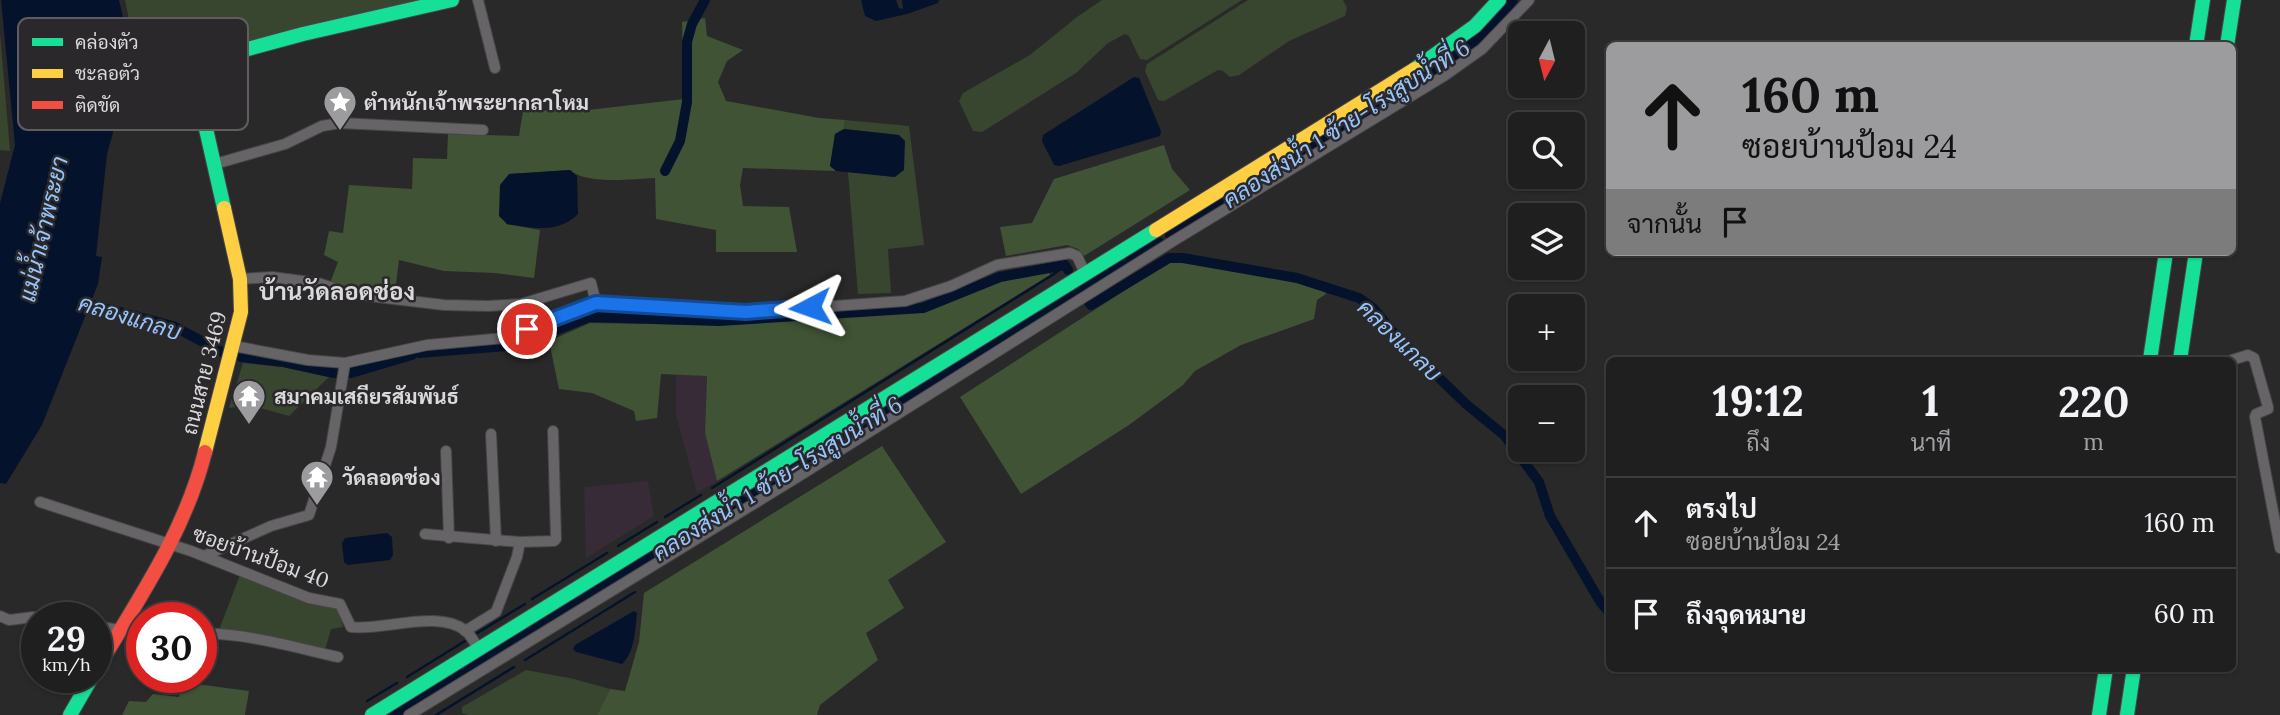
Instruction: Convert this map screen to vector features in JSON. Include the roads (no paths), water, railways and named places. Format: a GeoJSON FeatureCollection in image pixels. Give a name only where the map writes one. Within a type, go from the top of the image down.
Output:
{"type":"FeatureCollection","features":[{"type":"Feature","properties":{"kind":"main road","name":"ถนนสาย 3469"},"geometry":{"type":"LineString","coordinates":[[248,51],[285,38],[452,0]]}},
{"type":"Feature","properties":{"kind":"main road"},"geometry":{"type":"LineString","coordinates":[[372,715],[493,651],[790,470],[1154,230],[1271,170],[1455,43],[1489,13],[1499,0]]}},
{"type":"Feature","properties":{"kind":"main road"},"geometry":{"type":"LineString","coordinates":[[2197,42],[2203,0]]}},
{"type":"Feature","properties":{"kind":"main road"},"geometry":{"type":"LineString","coordinates":[[2228,42],[2234,0]]}},
{"type":"Feature","properties":{"kind":"main road","name":"ถนนสาย 3469"},"geometry":{"type":"LineString","coordinates":[[112,643],[171,545],[199,477],[234,346],[242,304],[240,279],[206,130]]}},
{"type":"Feature","properties":{"kind":"main road"},"geometry":{"type":"LineString","coordinates":[[2150,357],[2165,256]]}},
{"type":"Feature","properties":{"kind":"main road"},"geometry":{"type":"LineString","coordinates":[[2180,357],[2195,256]]}},
{"type":"Feature","properties":{"kind":"main road"},"geometry":{"type":"LineString","coordinates":[[2099,715],[2105,672]]}},
{"type":"Feature","properties":{"kind":"main road"},"geometry":{"type":"LineString","coordinates":[[2127,715],[2133,672]]}},
{"type":"Feature","properties":{"kind":"main road"},"geometry":{"type":"LineString","coordinates":[[70,715],[83,693]]}},
{"type":"Feature","properties":{"kind":"street"},"geometry":{"type":"LineString","coordinates":[[478,0],[495,68]]}},
{"type":"Feature","properties":{"kind":"street"},"geometry":{"type":"LineString","coordinates":[[409,715],[493,651],[1170,243],[1271,170],[1363,127],[1468,60],[1529,0]]}},
{"type":"Feature","properties":{"kind":"street"},"geometry":{"type":"LineString","coordinates":[[215,164],[285,144],[322,126],[340,123],[483,130]]}},
{"type":"Feature","properties":{"kind":"street"},"geometry":{"type":"LineString","coordinates":[[1154,230],[1170,243]]}},
{"type":"Feature","properties":{"kind":"street"},"geometry":{"type":"LineString","coordinates":[[234,346],[344,370],[427,345],[504,338],[596,303],[746,312],[905,301],[951,286],[997,265],[1070,253],[1076,256],[1085,273]]}},
{"type":"Feature","properties":{"kind":"street"},"geometry":{"type":"LineString","coordinates":[[240,279],[318,282],[352,294],[444,305],[488,306],[521,304],[591,283],[596,303]]}},
{"type":"Feature","properties":{"kind":"street"},"geometry":{"type":"LineString","coordinates":[[2236,359],[2248,355],[2254,358],[2268,407],[2255,417],[2280,548]]}},
{"type":"Feature","properties":{"kind":"street"},"geometry":{"type":"LineString","coordinates":[[204,556],[271,526],[309,515],[331,447],[344,370]]}},
{"type":"Feature","properties":{"kind":"street"},"geometry":{"type":"LineString","coordinates":[[425,534],[520,542],[551,542],[556,538],[553,431]]}},
{"type":"Feature","properties":{"kind":"street"},"geometry":{"type":"LineString","coordinates":[[491,435],[496,541]]}},
{"type":"Feature","properties":{"kind":"street"},"geometry":{"type":"LineString","coordinates":[[446,451],[449,538]]}},
{"type":"Feature","properties":{"kind":"street","name":"ซอยบ้านป้อม 40"},"geometry":{"type":"LineString","coordinates":[[40,502],[204,556],[309,598],[340,604],[351,627],[419,621],[444,623],[465,631]]}},
{"type":"Feature","properties":{"kind":"street"},"geometry":{"type":"LineString","coordinates":[[493,651],[465,631],[496,612],[520,542]]}},
{"type":"Feature","properties":{"kind":"street"},"geometry":{"type":"LineString","coordinates":[[0,616],[9,620],[21,618]]}},
{"type":"Feature","properties":{"kind":"street"},"geometry":{"type":"LineString","coordinates":[[112,625],[126,624]]}},
{"type":"Feature","properties":{"kind":"street"},"geometry":{"type":"LineString","coordinates":[[217,635],[338,657]]}},
{"type":"Feature","properties":{"kind":"water","name":"แม่น้ำเจ้าพระยา"},"geometry":{"type":"Polygon","coordinates":[[[1,0],[119,0],[123,18],[18,18],[18,130],[114,130],[107,154],[96,256],[102,257],[98,284],[42,425],[6,484],[0,483],[0,203],[15,145],[1,0]]]}},
{"type":"Feature","properties":{"kind":"water"},"geometry":{"type":"Polygon","coordinates":[[[861,0],[896,0],[899,8],[903,9],[902,0],[939,0],[938,3],[907,14],[876,21],[865,16],[861,0]]]}},
{"type":"Feature","properties":{"kind":"water"},"geometry":{"type":"Polygon","coordinates":[[[1134,77],[1139,78],[1161,131],[1160,136],[1059,166],[1054,165],[1042,141],[1043,135],[1134,77]]]}},
{"type":"Feature","properties":{"kind":"water"},"geometry":{"type":"Polygon","coordinates":[[[844,129],[899,135],[905,141],[904,170],[895,177],[836,171],[830,166],[835,134],[844,129]]]}},
{"type":"Feature","properties":{"kind":"water"},"geometry":{"type":"Polygon","coordinates":[[[570,170],[577,176],[578,214],[570,220],[562,225],[535,228],[507,224],[499,216],[500,185],[509,174],[570,170]]]}},
{"type":"Feature","properties":{"kind":"water"},"geometry":{"type":"Polygon","coordinates":[[[387,533],[392,537],[393,555],[390,560],[348,565],[344,562],[342,543],[345,538],[387,533]]]}},
{"type":"Feature","properties":{"kind":"water"},"geometry":{"type":"Polygon","coordinates":[[[634,611],[637,613],[634,640],[630,653],[622,664],[573,649],[575,645],[634,611]]]}},
{"type":"Feature","properties":{"kind":"waterway"},"geometry":{"type":"LineString","coordinates":[[665,171],[680,141],[687,102],[687,42],[692,24],[705,0]]}},
{"type":"Feature","properties":{"kind":"waterway","name":"คลองส่งน้ำ 1 ซ้าย-โรงสูบน้ำที่ 6"},"geometry":{"type":"LineString","coordinates":[[1170,235],[1438,69],[1478,38],[1513,0]]}},
{"type":"Feature","properties":{"kind":"waterway","name":"คลองส่งน้ำ 1 ซ้าย-โรงสูบน้ำที่ 6"},"geometry":{"type":"LineString","coordinates":[[395,715],[1159,242]]}},
{"type":"Feature","properties":{"kind":"waterway","name":"คลองแกลบ"},"geometry":{"type":"LineString","coordinates":[[1088,301],[1091,305],[1169,258],[1183,258],[1297,278],[1359,298],[1373,308],[1398,338],[1466,404],[1505,436],[1539,482],[1550,516],[1606,609]]}},
{"type":"Feature","properties":{"kind":"waterway"},"geometry":{"type":"LineString","coordinates":[[712,488],[1065,265]]}},
{"type":"Feature","properties":{"kind":"waterway","name":"คลองแกลบ"},"geometry":{"type":"LineString","coordinates":[[419,353],[518,345],[589,317],[719,321],[923,308],[1000,277],[1065,265],[1068,270]]}},
{"type":"Feature","properties":{"kind":"waterway","name":"คลองแกลบ"},"geometry":{"type":"LineString","coordinates":[[78,301],[173,326],[224,353]]}},
{"type":"Feature","properties":{"kind":"waterway","name":"คลองแกลบ"},"geometry":{"type":"LineString","coordinates":[[241,357],[284,362],[334,373],[351,373],[412,355]]}},
{"type":"Feature","properties":{"kind":"waterway"},"geometry":{"type":"LineString","coordinates":[[665,517],[701,495]]}},
{"type":"Feature","properties":{"kind":"waterway"},"geometry":{"type":"LineString","coordinates":[[618,546],[657,522]]}},
{"type":"Feature","properties":{"kind":"waterway"},"geometry":{"type":"LineString","coordinates":[[532,599],[607,553]]}},
{"type":"Feature","properties":{"kind":"waterway"},"geometry":{"type":"LineString","coordinates":[[525,660],[635,592]]}},
{"type":"Feature","properties":{"kind":"waterway"},"geometry":{"type":"LineString","coordinates":[[474,635],[525,604]]}},
{"type":"Feature","properties":{"kind":"waterway"},"geometry":{"type":"LineString","coordinates":[[407,677],[465,641]]}},
{"type":"Feature","properties":{"kind":"waterway"},"geometry":{"type":"LineString","coordinates":[[436,715],[514,667]]}},
{"type":"Feature","properties":{"kind":"waterway"},"geometry":{"type":"LineString","coordinates":[[367,701],[397,683]]}},
{"type":"Feature","properties":{"kind":"place","name":"ตำหนักเจ้าพระยากลาโหม"},"geometry":{"type":"Point","coordinates":[340,132]}},
{"type":"Feature","properties":{"kind":"place","name":"สมาคมเสถียรสัมพันธ์"},"geometry":{"type":"Point","coordinates":[249,426]}},
{"type":"Feature","properties":{"kind":"place","name":"วัดลอดช่อง"},"geometry":{"type":"Point","coordinates":[317,507]}},
{"type":"Feature","properties":{"kind":"district","name":"บ้านวัดลอดช่อง"},"geometry":{"type":"Point","coordinates":[337,291]}}]}
